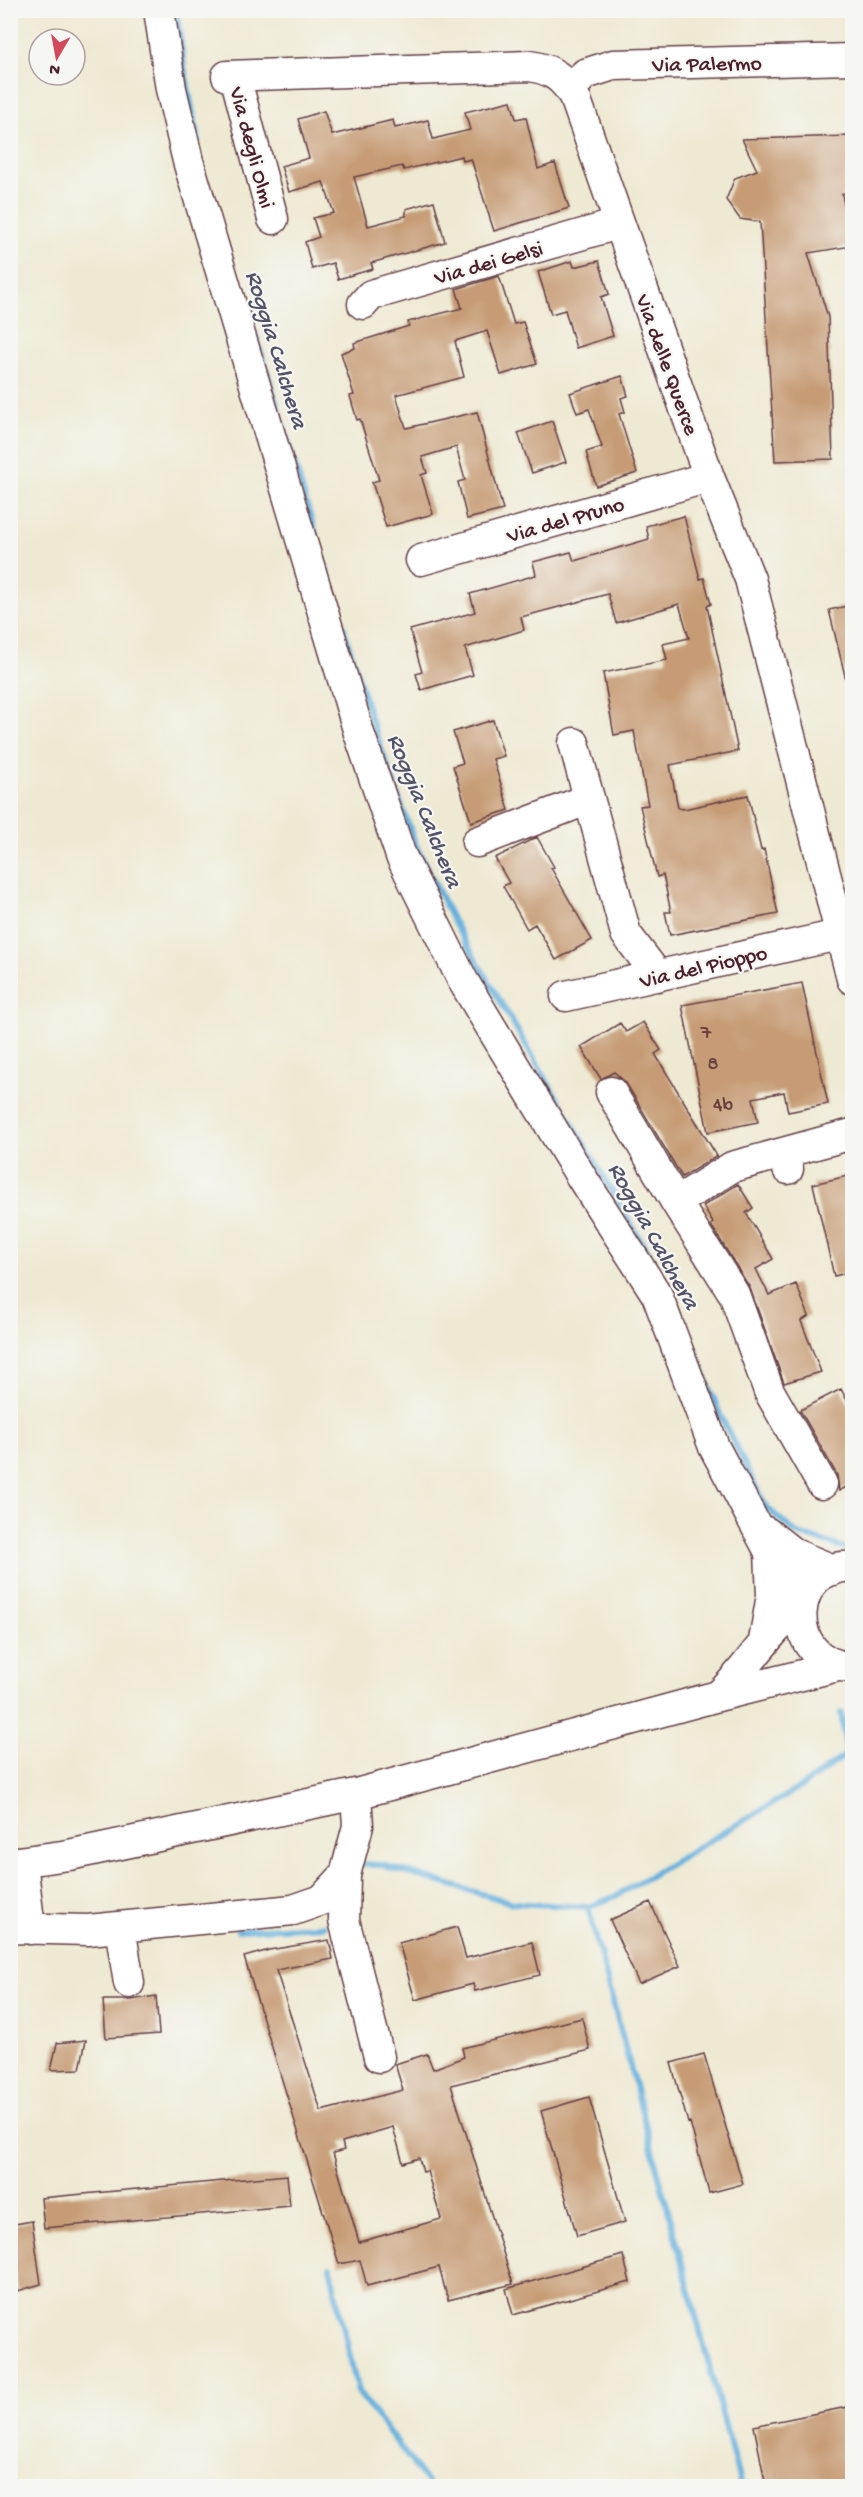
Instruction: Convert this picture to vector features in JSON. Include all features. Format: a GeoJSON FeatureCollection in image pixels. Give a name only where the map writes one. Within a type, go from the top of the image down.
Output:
{"type":"FeatureCollection","features":[{"type":"Feature","properties":{"kind":"street"},"geometry":{"type":"LineString","coordinates":[[159,10],[171,89],[188,161],[359,733],[401,856],[462,979],[582,1178],[657,1295],[714,1447],[770,1552],[802,1604]]}},
{"type":"Feature","properties":{"kind":"street","name":"Via Palermo"},"geometry":{"type":"LineString","coordinates":[[570,89],[585,74],[613,65],[852,59]]}},
{"type":"Feature","properties":{"kind":"street","name":"Via delle Querce"},"geometry":{"type":"LineString","coordinates":[[231,76],[529,66],[552,71],[570,89],[576,100],[709,477],[750,579],[847,933],[852,979]]}},
{"type":"Feature","properties":{"kind":"street","name":"Via degli Olmi"},"geometry":{"type":"LineString","coordinates":[[231,76],[273,219]]}},
{"type":"Feature","properties":{"kind":"street","name":"Via dei Gelsi"},"geometry":{"type":"LineString","coordinates":[[363,304],[371,295],[618,224]]}},
{"type":"Feature","properties":{"kind":"street","name":"Via del Pruno"},"geometry":{"type":"LineString","coordinates":[[421,560],[709,477]]}},
{"type":"Feature","properties":{"kind":"street"},"geometry":{"type":"LineString","coordinates":[[574,743],[626,934],[658,976]]}},
{"type":"Feature","properties":{"kind":"street"},"geometry":{"type":"LineString","coordinates":[[477,842],[589,799]]}},
{"type":"Feature","properties":{"kind":"street","name":"Via del Pioppo"},"geometry":{"type":"LineString","coordinates":[[566,996],[847,933]]}},
{"type":"Feature","properties":{"kind":"street"},"geometry":{"type":"LineString","coordinates":[[611,1092],[734,1294],[769,1391],[822,1484]]}},
{"type":"Feature","properties":{"kind":"street"},"geometry":{"type":"LineString","coordinates":[[676,1202],[732,1167],[785,1161],[852,1134]]}},
{"type":"Feature","properties":{"kind":"street"},"geometry":{"type":"LineString","coordinates":[[755,1522],[775,1541],[794,1554],[843,1569]]}},
{"type":"Feature","properties":{"kind":"street"},"geometry":{"type":"LineString","coordinates":[[764,1641],[772,1595],[770,1552]]}},
{"type":"Feature","properties":{"kind":"street"},"geometry":{"type":"LineString","coordinates":[[843,1569],[818,1578],[807,1591],[802,1604],[800,1622],[808,1643],[824,1660],[847,1670]]}},
{"type":"Feature","properties":{"kind":"street"},"geometry":{"type":"LineString","coordinates":[[718,1696],[743,1670],[783,1620],[802,1604]]}},
{"type":"Feature","properties":{"kind":"street"},"geometry":{"type":"LineString","coordinates":[[345,1875],[322,1900],[293,1910],[88,1930],[20,1928],[16,1863],[69,1855],[356,1794],[718,1696],[847,1670]]}},
{"type":"Feature","properties":{"kind":"street"},"geometry":{"type":"LineString","coordinates":[[356,1794],[358,1826],[345,1875],[344,1920],[379,2057]]}},
{"type":"Feature","properties":{"kind":"street"},"geometry":{"type":"LineString","coordinates":[[120,1927],[129,1983]]}},
{"type":"Feature","properties":{"kind":"building"},"geometry":{"type":"Polygon","coordinates":[[[511,101],[516,119],[526,117],[538,169],[555,163],[569,208],[494,231],[471,159],[463,161],[462,156],[404,170],[402,166],[354,177],[368,226],[406,216],[406,209],[434,201],[445,242],[371,263],[373,269],[338,279],[333,263],[312,269],[305,242],[319,237],[313,218],[334,213],[323,182],[289,192],[281,166],[309,158],[298,119],[324,111],[332,135],[393,120],[395,128],[428,120],[433,139],[470,130],[465,112],[511,101]]]}},
{"type":"Feature","properties":{"kind":"building"},"geometry":{"type":"Polygon","coordinates":[[[852,136],[852,190],[842,194],[852,246],[808,253],[828,317],[833,459],[775,461],[760,222],[740,219],[726,200],[735,178],[757,170],[742,139],[852,136]]]}},
{"type":"Feature","properties":{"kind":"building"},"geometry":{"type":"Polygon","coordinates":[[[572,261],[574,267],[599,261],[609,294],[601,297],[613,336],[576,348],[565,310],[551,314],[538,272],[572,261]]]}},
{"type":"Feature","properties":{"kind":"building"},"geometry":{"type":"Polygon","coordinates":[[[499,276],[514,324],[523,322],[537,364],[501,375],[487,331],[455,341],[464,377],[396,395],[406,428],[477,412],[503,510],[467,519],[458,482],[465,480],[456,447],[422,457],[427,473],[421,475],[433,514],[386,527],[372,482],[379,480],[360,419],[357,420],[350,396],[354,395],[341,353],[355,348],[354,343],[409,326],[408,322],[462,308],[456,289],[499,276]]]}},
{"type":"Feature","properties":{"kind":"building"},"geometry":{"type":"Polygon","coordinates":[[[622,376],[628,396],[621,398],[625,412],[619,414],[637,473],[596,486],[586,452],[602,447],[589,409],[577,413],[570,393],[622,376]]]}},
{"type":"Feature","properties":{"kind":"building"},"geometry":{"type":"Polygon","coordinates":[[[552,421],[566,462],[532,473],[518,433],[552,421]]]}},
{"type":"Feature","properties":{"kind":"building"},"geometry":{"type":"Polygon","coordinates":[[[684,516],[700,579],[704,578],[711,604],[707,606],[738,751],[670,765],[678,808],[684,809],[748,795],[761,850],[764,849],[778,914],[670,935],[665,912],[671,912],[663,875],[657,877],[640,806],[648,805],[634,731],[614,735],[603,673],[667,660],[663,644],[689,638],[679,604],[616,623],[608,594],[521,617],[524,630],[465,648],[473,675],[421,690],[416,674],[422,672],[410,630],[475,612],[470,594],[536,575],[533,562],[571,552],[574,561],[649,539],[646,526],[684,516]]]}},
{"type":"Feature","properties":{"kind":"building"},"geometry":{"type":"Polygon","coordinates":[[[852,605],[852,680],[846,680],[829,610],[852,605]]]}},
{"type":"Feature","properties":{"kind":"building"},"geometry":{"type":"Polygon","coordinates":[[[493,720],[504,756],[493,759],[509,810],[471,822],[453,766],[463,763],[453,732],[493,720]]]}},
{"type":"Feature","properties":{"kind":"building"},"geometry":{"type":"Polygon","coordinates":[[[537,837],[554,867],[551,868],[592,940],[556,960],[535,924],[527,929],[503,886],[509,883],[495,858],[537,837]]]}},
{"type":"Feature","properties":{"kind":"building"},"geometry":{"type":"Polygon","coordinates":[[[802,983],[828,1104],[788,1112],[784,1092],[753,1098],[758,1122],[708,1132],[682,1005],[802,983]]]}},
{"type":"Feature","properties":{"kind":"building"},"geometry":{"type":"Polygon","coordinates":[[[643,1022],[661,1050],[655,1054],[717,1156],[682,1177],[626,1083],[614,1072],[601,1079],[581,1047],[620,1023],[626,1032],[643,1022]]]}},
{"type":"Feature","properties":{"kind":"building"},"geometry":{"type":"Polygon","coordinates":[[[852,1175],[852,1272],[834,1276],[813,1184],[852,1175]]]}},
{"type":"Feature","properties":{"kind":"building"},"geometry":{"type":"Polygon","coordinates":[[[738,1184],[753,1208],[746,1213],[773,1259],[756,1269],[769,1295],[796,1284],[809,1316],[801,1321],[821,1372],[784,1383],[750,1288],[711,1225],[713,1223],[703,1206],[738,1184]]]}},
{"type":"Feature","properties":{"kind":"building"},"geometry":{"type":"Polygon","coordinates":[[[841,1389],[852,1410],[852,1484],[839,1491],[837,1475],[800,1410],[841,1389]]]}},
{"type":"Feature","properties":{"kind":"building"},"geometry":{"type":"Polygon","coordinates":[[[650,1902],[680,1966],[639,1984],[610,1920],[650,1902]]]}},
{"type":"Feature","properties":{"kind":"building"},"geometry":{"type":"Polygon","coordinates":[[[457,1927],[466,1958],[532,1942],[540,1975],[475,1991],[473,1984],[415,2000],[399,1943],[457,1927]]]}},
{"type":"Feature","properties":{"kind":"building"},"geometry":{"type":"Polygon","coordinates":[[[329,1940],[333,1959],[276,1970],[321,2111],[403,2090],[395,2064],[427,2054],[433,2069],[464,2057],[462,2048],[582,2018],[590,2050],[451,2085],[513,2284],[448,2300],[439,2267],[367,2286],[360,2260],[339,2264],[244,1957],[269,1950],[329,1940]],[[393,2127],[342,2142],[344,2150],[333,2153],[359,2242],[441,2219],[427,2171],[423,2172],[419,2158],[403,2163],[393,2127]]]}},
{"type":"Feature","properties":{"kind":"building"},"geometry":{"type":"Polygon","coordinates":[[[156,1996],[159,2034],[106,2038],[103,2000],[131,2000],[156,1996]]]}},
{"type":"Feature","properties":{"kind":"building"},"geometry":{"type":"Polygon","coordinates":[[[86,2040],[80,2069],[51,2070],[57,2043],[86,2040]]]}},
{"type":"Feature","properties":{"kind":"building"},"geometry":{"type":"Polygon","coordinates":[[[704,2054],[743,2184],[709,2193],[671,2063],[704,2054]]]}},
{"type":"Feature","properties":{"kind":"building"},"geometry":{"type":"Polygon","coordinates":[[[589,2097],[625,2222],[577,2236],[541,2111],[589,2097]]]}},
{"type":"Feature","properties":{"kind":"building"},"geometry":{"type":"Polygon","coordinates":[[[287,2175],[290,2206],[44,2228],[41,2198],[287,2175]]]}},
{"type":"Feature","properties":{"kind":"building"},"geometry":{"type":"Polygon","coordinates":[[[32,2221],[41,2284],[18,2291],[10,2252],[10,2225],[32,2221]]]}},
{"type":"Feature","properties":{"kind":"building"},"geometry":{"type":"Polygon","coordinates":[[[623,2255],[630,2282],[513,2315],[506,2289],[623,2255]]]}},
{"type":"Feature","properties":{"kind":"building"},"geometry":{"type":"Polygon","coordinates":[[[852,2406],[852,2487],[766,2487],[754,2426],[852,2406]]]}},
{"type":"Feature","properties":{"kind":"waterway","name":"Roggia Calchera"},"geometry":{"type":"LineString","coordinates":[[176,10],[198,141]]}},
{"type":"Feature","properties":{"kind":"waterway","name":"Roggia Calchera"},"geometry":{"type":"LineString","coordinates":[[256,335],[371,720],[415,843],[453,921],[654,1263]]}},
{"type":"Feature","properties":{"kind":"waterway","name":"Roggia Calchera"},"geometry":{"type":"LineString","coordinates":[[675,1301],[721,1417],[766,1507],[796,1533],[852,1550]]}},
{"type":"Feature","properties":{"kind":"waterway"},"geometry":{"type":"LineString","coordinates":[[356,1864],[382,1865],[513,1903],[588,1907],[614,1897],[802,1786],[847,1754],[841,1713]]}},
{"type":"Feature","properties":{"kind":"waterway"},"geometry":{"type":"LineString","coordinates":[[588,1907],[741,2486]]}},
{"type":"Feature","properties":{"kind":"waterway"},"geometry":{"type":"LineString","coordinates":[[238,1930],[324,1926]]}},
{"type":"Feature","properties":{"kind":"waterway"},"geometry":{"type":"LineString","coordinates":[[330,2267],[358,2392],[430,2486]]}}]}
